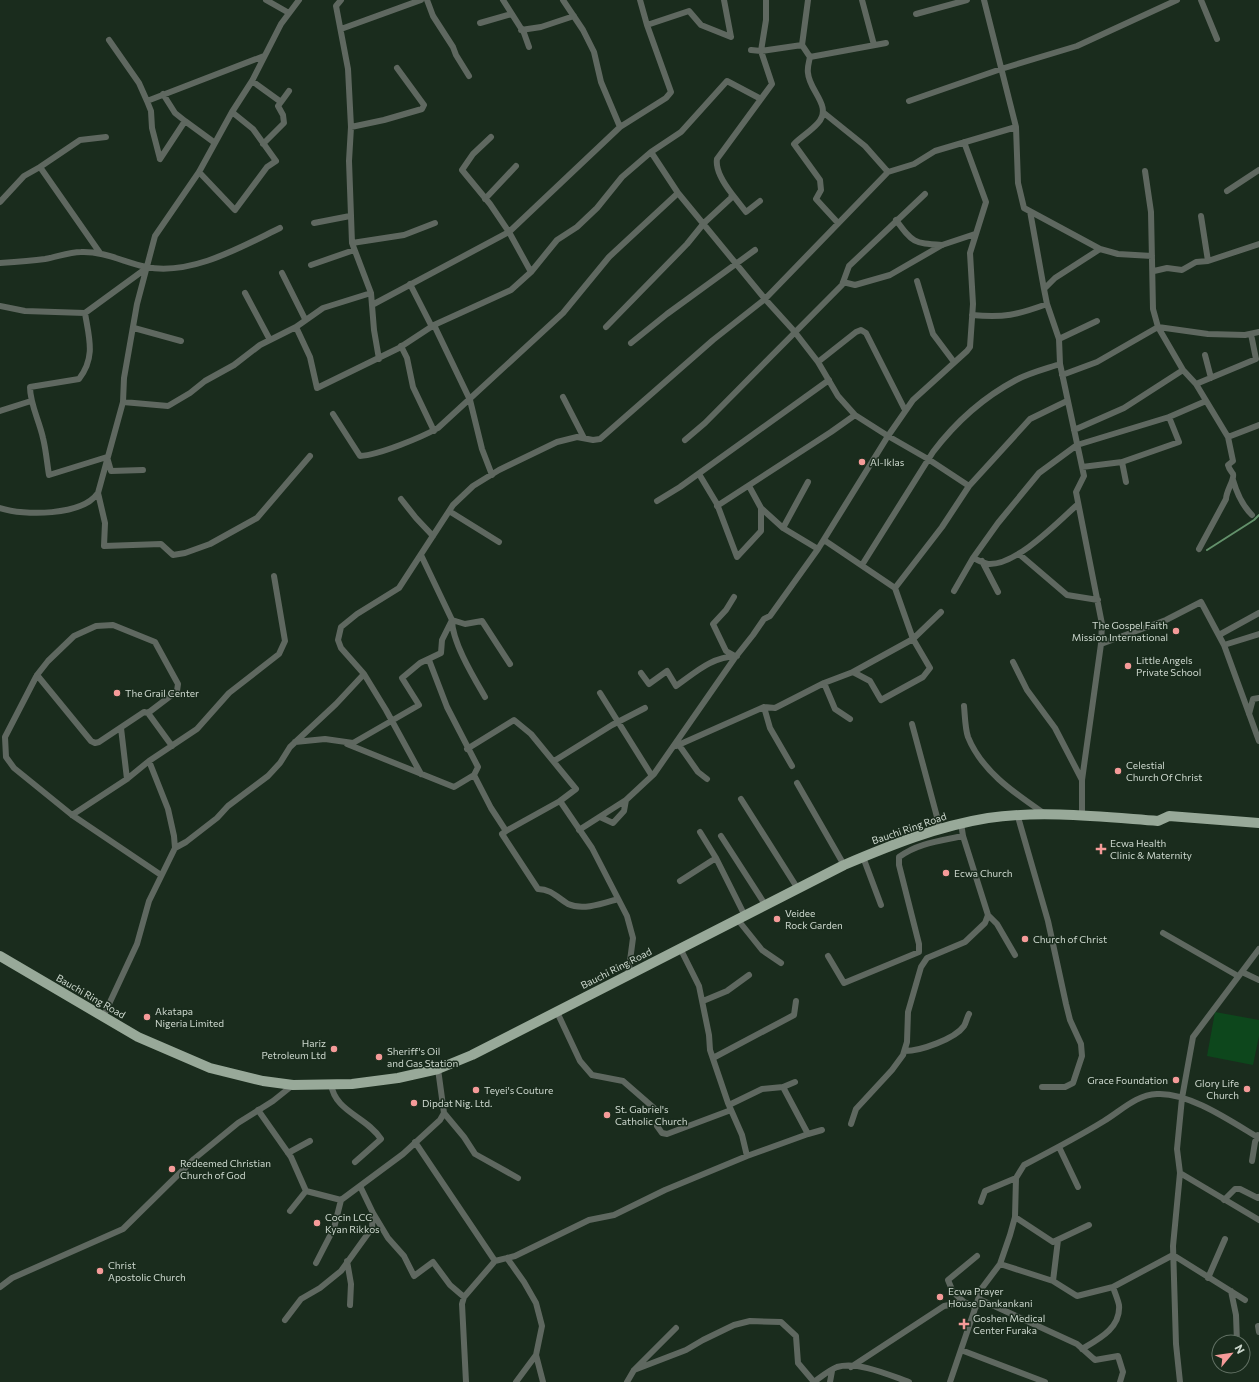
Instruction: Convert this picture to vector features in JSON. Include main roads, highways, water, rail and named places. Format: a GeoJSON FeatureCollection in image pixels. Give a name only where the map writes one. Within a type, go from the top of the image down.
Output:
{"type":"FeatureCollection","features":[{"type":"Feature","properties":{"kind":"main road","name":"Bauchi Ring Road"},"geometry":{"type":"LineString","coordinates":[[0,956],[138,1037],[210,1068],[263,1081],[293,1085],[352,1084],[398,1078],[438,1069],[501,1041],[844,865],[940,828],[989,818],[1047,815],[1158,821],[1169,816],[1259,823]]}},
{"type":"Feature","properties":{"kind":"waterway"},"geometry":{"type":"LineString","coordinates":[[1207,550],[1254,520],[1259,515]]}},
{"type":"Feature","properties":{"kind":"place","name":"Al-Iklas"},"geometry":{"type":"Point","coordinates":[862,462]}},
{"type":"Feature","properties":{"kind":"place","name":"The Gospel Faith Mission International"},"geometry":{"type":"Point","coordinates":[1176,631]}},
{"type":"Feature","properties":{"kind":"place","name":"Little Angels Private School"},"geometry":{"type":"Point","coordinates":[1128,666]}},
{"type":"Feature","properties":{"kind":"place","name":"The Grail Center"},"geometry":{"type":"Point","coordinates":[117,693]}},
{"type":"Feature","properties":{"kind":"place","name":"Celestial Church Of Christ"},"geometry":{"type":"Point","coordinates":[1118,771]}},
{"type":"Feature","properties":{"kind":"place","name":"Ecwa Health Clinic & Maternity"},"geometry":{"type":"Point","coordinates":[1101,849]}},
{"type":"Feature","properties":{"kind":"place","name":"Ecwa Church"},"geometry":{"type":"Point","coordinates":[946,873]}},
{"type":"Feature","properties":{"kind":"place","name":"Veidee Rock Garden"},"geometry":{"type":"Point","coordinates":[777,919]}},
{"type":"Feature","properties":{"kind":"place","name":"Church of Christ"},"geometry":{"type":"Point","coordinates":[1025,939]}},
{"type":"Feature","properties":{"kind":"place","name":"Akatapa Nigeria Limited"},"geometry":{"type":"Point","coordinates":[147,1017]}},
{"type":"Feature","properties":{"kind":"place","name":"Hariz Petroleum Ltd"},"geometry":{"type":"Point","coordinates":[334,1049]}},
{"type":"Feature","properties":{"kind":"place","name":"Sheriff's Oil and Gas Station"},"geometry":{"type":"Point","coordinates":[379,1057]}},
{"type":"Feature","properties":{"kind":"place","name":"Grace Foundation"},"geometry":{"type":"Point","coordinates":[1176,1080]}},
{"type":"Feature","properties":{"kind":"place","name":"Glory Life Church"},"geometry":{"type":"Point","coordinates":[1247,1089]}},
{"type":"Feature","properties":{"kind":"place","name":"Teyei's Couture"},"geometry":{"type":"Point","coordinates":[476,1090]}},
{"type":"Feature","properties":{"kind":"place","name":"Dipdat Nig. Ltd."},"geometry":{"type":"Point","coordinates":[414,1103]}},
{"type":"Feature","properties":{"kind":"place","name":"St. Gabriel's Catholic Church"},"geometry":{"type":"Point","coordinates":[607,1115]}},
{"type":"Feature","properties":{"kind":"place","name":"Redeemed Christian Church of God"},"geometry":{"type":"Point","coordinates":[172,1169]}},
{"type":"Feature","properties":{"kind":"place","name":"Cocin LCC Kyan Rikkos"},"geometry":{"type":"Point","coordinates":[317,1223]}},
{"type":"Feature","properties":{"kind":"place","name":"Christ Apostolic Church"},"geometry":{"type":"Point","coordinates":[100,1271]}},
{"type":"Feature","properties":{"kind":"place","name":"Ecwa Prayer House Dankankani"},"geometry":{"type":"Point","coordinates":[940,1297]}},
{"type":"Feature","properties":{"kind":"place","name":"Goshen Medical Center Furaka"},"geometry":{"type":"Point","coordinates":[964,1324]}}]}
